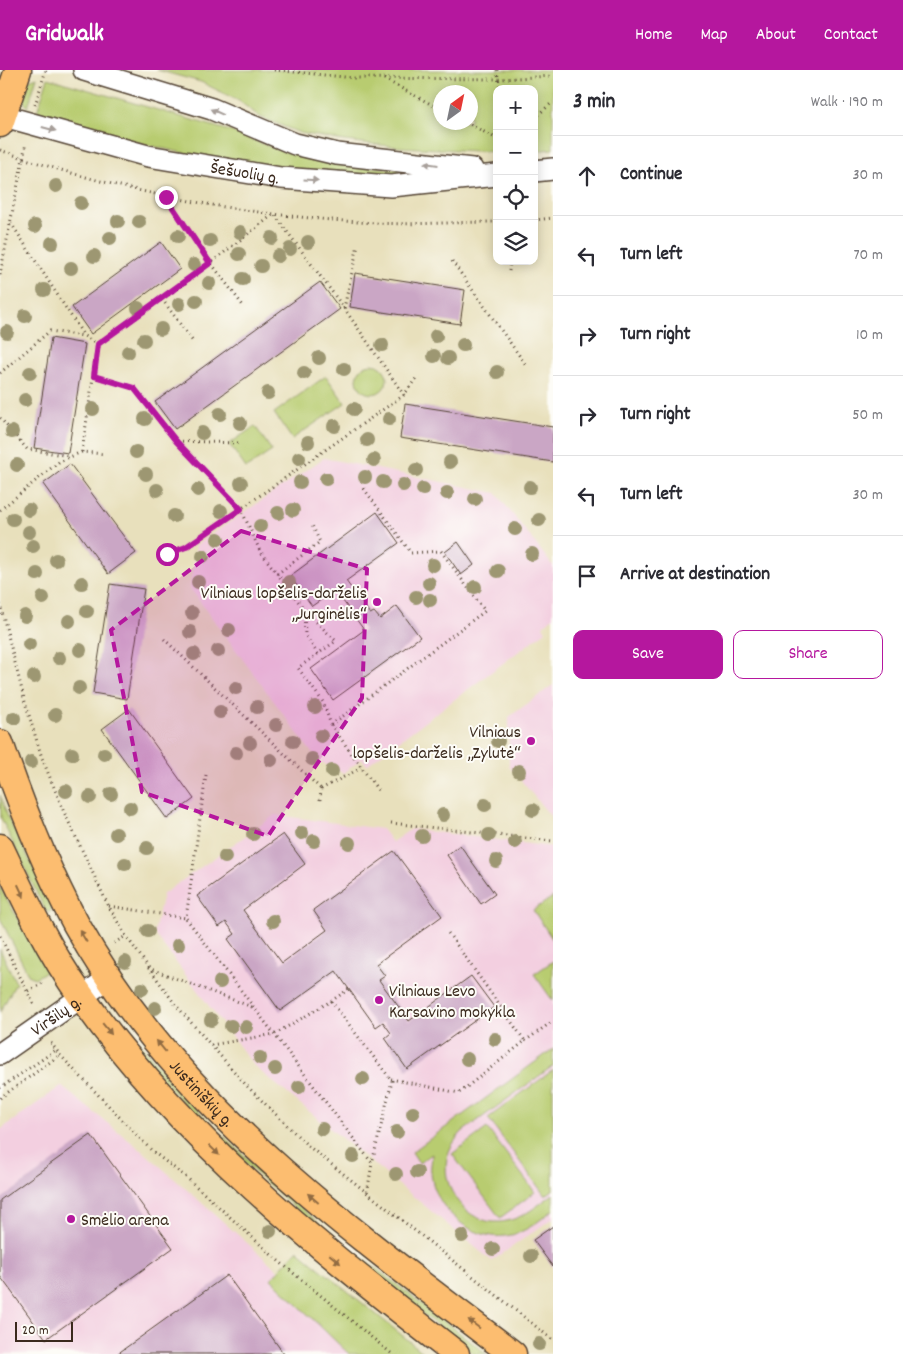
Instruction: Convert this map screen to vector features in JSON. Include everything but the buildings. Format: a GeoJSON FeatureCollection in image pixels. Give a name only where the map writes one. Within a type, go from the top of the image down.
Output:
{"type":"FeatureCollection","features":[{"type":"Feature","properties":{"kind":"main road"},"geometry":{"type":"LineString","coordinates":[[1,118],[18,70]]}},
{"type":"Feature","properties":{"kind":"main road","name":"Justiniškių g."},"geometry":{"type":"LineString","coordinates":[[0,744],[20,802],[76,924],[142,1023],[188,1080],[244,1137],[350,1230],[513,1354]]}},
{"type":"Feature","properties":{"kind":"main road","name":"Justiniškių g."},"geometry":{"type":"LineString","coordinates":[[0,847],[27,906],[81,996],[144,1076],[196,1132],[243,1178],[363,1282],[456,1354]]}},
{"type":"Feature","properties":{"kind":"street","name":"Šešuolių g."},"geometry":{"type":"LineString","coordinates":[[84,70],[212,109],[295,144],[337,154],[493,173]]}},
{"type":"Feature","properties":{"kind":"street","name":"Šešuolių g."},"geometry":{"type":"LineString","coordinates":[[1,118],[148,156],[280,178],[391,186],[493,173]]}},
{"type":"Feature","properties":{"kind":"street"},"geometry":{"type":"LineString","coordinates":[[538,171],[553,169]]}},
{"type":"Feature","properties":{"kind":"street","name":"Viršilų g."},"geometry":{"type":"LineString","coordinates":[[0,1054],[110,977]]}},
{"type":"Feature","properties":{"kind":"path"},"geometry":{"type":"LineString","coordinates":[[0,275],[29,124],[46,70]]}},
{"type":"Feature","properties":{"kind":"path"},"geometry":{"type":"LineString","coordinates":[[274,70],[354,78],[499,79],[553,76]]}},
{"type":"Feature","properties":{"kind":"path"},"geometry":{"type":"LineString","coordinates":[[498,70],[500,85]]}},
{"type":"Feature","properties":{"kind":"path"},"geometry":{"type":"LineString","coordinates":[[384,78],[433,105]]}},
{"type":"Feature","properties":{"kind":"path"},"geometry":{"type":"LineString","coordinates":[[538,115],[553,102]]}},
{"type":"Feature","properties":{"kind":"path"},"geometry":{"type":"LineString","coordinates":[[478,129],[493,137]]}},
{"type":"Feature","properties":{"kind":"path"},"geometry":{"type":"LineString","coordinates":[[0,150],[166,197],[274,214],[376,223],[493,222]]}},
{"type":"Feature","properties":{"kind":"path"},"geometry":{"type":"LineString","coordinates":[[166,197],[210,263],[244,307]]}},
{"type":"Feature","properties":{"kind":"path"},"geometry":{"type":"LineString","coordinates":[[82,452],[98,344],[162,299],[274,214]]}},
{"type":"Feature","properties":{"kind":"path"},"geometry":{"type":"LineString","coordinates":[[274,214],[344,308],[404,395]]}},
{"type":"Feature","properties":{"kind":"path"},"geometry":{"type":"LineString","coordinates":[[538,220],[553,218]]}},
{"type":"Feature","properties":{"kind":"path"},"geometry":{"type":"LineString","coordinates":[[11,222],[84,336]]}},
{"type":"Feature","properties":{"kind":"path"},"geometry":{"type":"LineString","coordinates":[[344,308],[358,245]]}},
{"type":"Feature","properties":{"kind":"path"},"geometry":{"type":"LineString","coordinates":[[452,261],[526,365]]}},
{"type":"Feature","properties":{"kind":"path"},"geometry":{"type":"LineString","coordinates":[[509,271],[510,265]]}},
{"type":"Feature","properties":{"kind":"path"},"geometry":{"type":"LineString","coordinates":[[162,299],[194,344]]}},
{"type":"Feature","properties":{"kind":"path"},"geometry":{"type":"LineString","coordinates":[[0,373],[50,331],[84,336],[98,344]]}},
{"type":"Feature","properties":{"kind":"path"},"geometry":{"type":"LineString","coordinates":[[94,376],[134,388],[176,441],[241,509],[260,551],[304,610],[336,641],[298,668],[323,702],[331,725],[380,793]]}},
{"type":"Feature","properties":{"kind":"path"},"geometry":{"type":"LineString","coordinates":[[167,554],[186,547],[404,395],[417,377]]}},
{"type":"Feature","properties":{"kind":"path"},"geometry":{"type":"LineString","coordinates":[[0,418],[27,448],[71,456]]}},
{"type":"Feature","properties":{"kind":"path"},"geometry":{"type":"LineString","coordinates":[[176,441],[238,443]]}},
{"type":"Feature","properties":{"kind":"path"},"geometry":{"type":"LineString","coordinates":[[0,510],[60,461],[82,452],[105,454]]}},
{"type":"Feature","properties":{"kind":"path"},"geometry":{"type":"LineString","coordinates":[[331,725],[485,611],[441,551],[412,553],[362,486]]}},
{"type":"Feature","properties":{"kind":"path"},"geometry":{"type":"LineString","coordinates":[[277,574],[320,542],[311,523]]}},
{"type":"Feature","properties":{"kind":"path"},"geometry":{"type":"LineString","coordinates":[[0,604],[25,702],[42,758],[64,812],[108,906],[174,1004],[246,1084],[306,1145],[553,1340]]}},
{"type":"Feature","properties":{"kind":"path"},"geometry":{"type":"LineString","coordinates":[[304,610],[306,634],[318,654]]}},
{"type":"Feature","properties":{"kind":"path"},"geometry":{"type":"LineString","coordinates":[[164,639],[321,790]]}},
{"type":"Feature","properties":{"kind":"path"},"geometry":{"type":"LineString","coordinates":[[321,790],[361,768]]}},
{"type":"Feature","properties":{"kind":"path"},"geometry":{"type":"LineString","coordinates":[[186,918],[206,775]]}},
{"type":"Feature","properties":{"kind":"path"},"geometry":{"type":"LineString","coordinates":[[320,800],[321,790]]}},
{"type":"Feature","properties":{"kind":"path"},"geometry":{"type":"LineString","coordinates":[[392,823],[553,841]]}},
{"type":"Feature","properties":{"kind":"path"},"geometry":{"type":"LineString","coordinates":[[108,906],[186,918],[372,1163]]}},
{"type":"Feature","properties":{"kind":"path"},"geometry":{"type":"LineString","coordinates":[[446,930],[525,1040]]}},
{"type":"Feature","properties":{"kind":"path"},"geometry":{"type":"LineString","coordinates":[[0,936],[42,1024],[60,1055],[152,1150],[187,1178],[275,1258],[392,1354]]}},
{"type":"Feature","properties":{"kind":"path"},"geometry":{"type":"LineString","coordinates":[[148,968],[253,1007]]}},
{"type":"Feature","properties":{"kind":"path"},"geometry":{"type":"LineString","coordinates":[[211,1045],[275,1034],[349,989]]}},
{"type":"Feature","properties":{"kind":"path"},"geometry":{"type":"LineString","coordinates":[[331,1000],[392,1081],[372,1163],[367,1194]]}},
{"type":"Feature","properties":{"kind":"path"},"geometry":{"type":"LineString","coordinates":[[390,1079],[459,1093],[525,1040],[553,1021]]}},
{"type":"Feature","properties":{"kind":"path"},"geometry":{"type":"LineString","coordinates":[[0,1088],[56,1050]]}},
{"type":"Feature","properties":{"kind":"path"},"geometry":{"type":"LineString","coordinates":[[0,1098],[60,1055]]}},
{"type":"Feature","properties":{"kind":"highlighted area"},"geometry":{"type":"Polygon","coordinates":[[[241,531],[367,569],[362,698],[268,836],[142,792],[111,630],[241,531]]]}},
{"type":"Feature","properties":{"kind":"shaded area","name":"Vilniaus lopšelis-darželis „Jurginėlis“"},"geometry":{"type":"Polygon","coordinates":[[[324,458],[496,493],[553,566],[553,617],[543,626],[546,631],[367,765],[362,759],[343,773],[318,761],[190,588],[196,545],[324,458]]]}},
{"type":"Feature","properties":{"kind":"shaded area","name":"Vilniaus lopšelis-darželis „Zylutė“"},"geometry":{"type":"Polygon","coordinates":[[[553,685],[553,819],[509,766],[509,717],[553,685]]]}},
{"type":"Feature","properties":{"kind":"shaded area","name":"Vilniaus Levo Karsavino mokykla"},"geometry":{"type":"Polygon","coordinates":[[[275,815],[382,829],[392,842],[411,829],[553,847],[553,1218],[492,1261],[255,1067],[154,933],[163,894],[275,815]]]}},
{"type":"Feature","properties":{"kind":"shaded area"},"geometry":{"type":"Polygon","coordinates":[[[61,1086],[145,1153],[278,1270],[271,1279],[349,1354],[0,1354],[0,1130],[61,1086]]]}},
{"type":"Feature","properties":{"kind":"green space"},"geometry":{"type":"Polygon","coordinates":[[[157,70],[553,70],[553,149],[538,151],[538,85],[493,85],[493,152],[399,147],[344,141],[300,133],[260,117],[239,101],[201,82],[157,70]]]}},
{"type":"Feature","properties":{"kind":"green space"},"geometry":{"type":"Polygon","coordinates":[[[37,77],[28,107],[23,100],[23,90],[29,80],[37,77]]]}},
{"type":"Feature","properties":{"kind":"green space"},"geometry":{"type":"Polygon","coordinates":[[[48,78],[230,131],[279,150],[321,162],[433,173],[433,176],[304,171],[236,163],[135,142],[37,112],[48,78]]]}},
{"type":"Feature","properties":{"kind":"green space"},"geometry":{"type":"Polygon","coordinates":[[[372,364],[383,368],[387,379],[383,390],[372,394],[361,390],[357,379],[361,368],[372,364]]]}},
{"type":"Feature","properties":{"kind":"green space"},"geometry":{"type":"Polygon","coordinates":[[[326,376],[345,403],[292,439],[274,413],[326,376]]]}},
{"type":"Feature","properties":{"kind":"green space"},"geometry":{"type":"Polygon","coordinates":[[[255,426],[272,451],[246,468],[229,444],[255,426]]]}},
{"type":"Feature","properties":{"kind":"green space"},"geometry":{"type":"Polygon","coordinates":[[[0,795],[9,820],[53,906],[49,913],[45,910],[1,818],[0,795]]]}},
{"type":"Feature","properties":{"kind":"green space"},"geometry":{"type":"Polygon","coordinates":[[[0,887],[47,971],[35,978],[29,976],[0,918],[0,887]]]}},
{"type":"Feature","properties":{"kind":"green space"},"geometry":{"type":"Polygon","coordinates":[[[553,897],[553,940],[533,910],[553,897]]]}},
{"type":"Feature","properties":{"kind":"green space"},"geometry":{"type":"Polygon","coordinates":[[[0,949],[16,983],[0,1012],[0,949]]]}},
{"type":"Feature","properties":{"kind":"green space"},"geometry":{"type":"Polygon","coordinates":[[[553,961],[553,1001],[534,974],[553,961]]]}},
{"type":"Feature","properties":{"kind":"green space"},"geometry":{"type":"Polygon","coordinates":[[[126,1026],[179,1090],[219,1133],[330,1233],[487,1354],[474,1354],[352,1259],[212,1133],[166,1085],[122,1029],[126,1026]]]}},
{"type":"Feature","properties":{"kind":"green space"},"geometry":{"type":"Polygon","coordinates":[[[553,1049],[553,1066],[462,1132],[449,1151],[446,1170],[452,1193],[459,1203],[467,1211],[487,1221],[499,1222],[514,1219],[528,1212],[553,1194],[553,1210],[531,1226],[513,1235],[493,1236],[480,1233],[457,1220],[439,1198],[431,1173],[432,1154],[419,1163],[412,1152],[553,1049]]]}},
{"type":"Feature","properties":{"kind":"green space"},"geometry":{"type":"Polygon","coordinates":[[[553,1070],[553,1190],[545,1196],[488,1118],[553,1070]]]}},
{"type":"Feature","properties":{"kind":"green space"},"geometry":{"type":"Polygon","coordinates":[[[487,1128],[535,1192],[500,1218],[452,1154],[487,1128]]]}},
{"type":"Feature","properties":{"kind":"green space"},"geometry":{"type":"Polygon","coordinates":[[[297,1250],[425,1354],[349,1354],[271,1279],[297,1250]]]}},
{"type":"Feature","properties":{"kind":"place","name":"Vilniaus lopšelis-darželis „Jurginėlis“"},"geometry":{"type":"Point","coordinates":[377,602]}},
{"type":"Feature","properties":{"kind":"place","name":"Vilniaus lopšelis-darželis „Zylutė“"},"geometry":{"type":"Point","coordinates":[531,741]}},
{"type":"Feature","properties":{"kind":"place","name":"Vilniaus Levo Karsavino mokykla"},"geometry":{"type":"Point","coordinates":[379,1000]}},
{"type":"Feature","properties":{"kind":"place","name":"Smėlio arena"},"geometry":{"type":"Point","coordinates":[71,1219]}},
{"type":"Feature","properties":{"kind":"route"},"geometry":{"type":"LineString","coordinates":[[166,197],[210,263],[98,344],[94,376],[134,388],[176,441],[241,509],[186,547],[167,554]]}}]}
